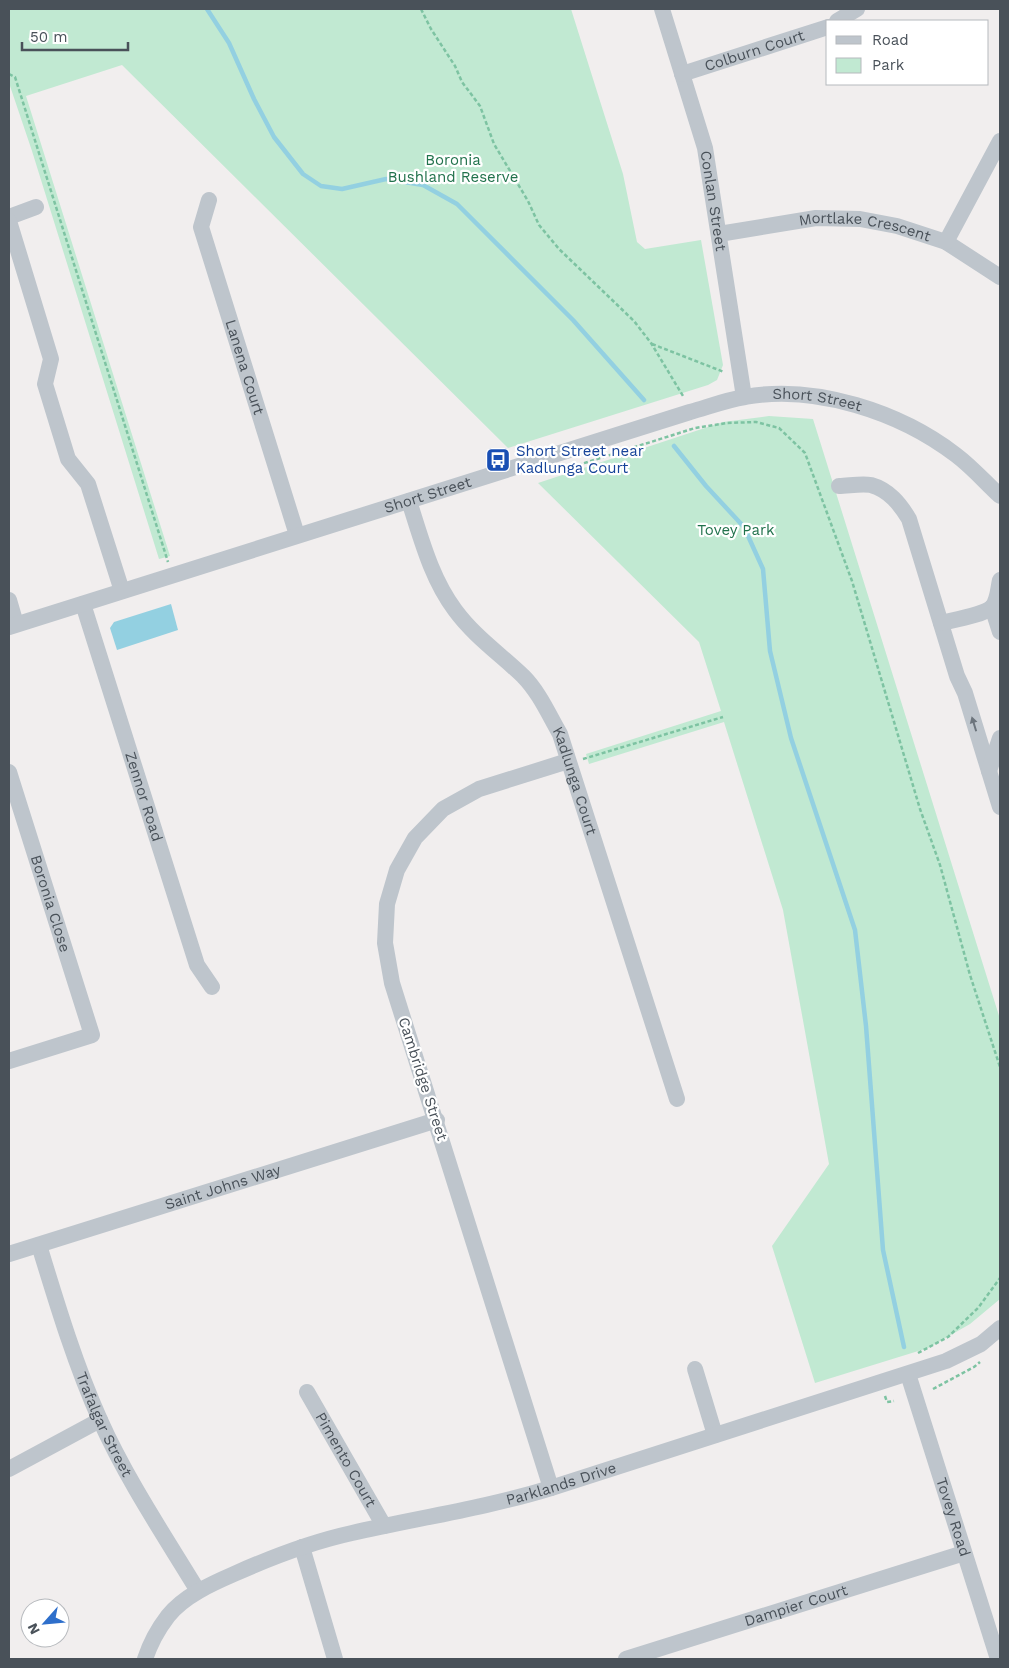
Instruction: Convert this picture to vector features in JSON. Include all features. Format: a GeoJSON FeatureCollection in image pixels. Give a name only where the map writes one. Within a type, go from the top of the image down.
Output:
{"type":"FeatureCollection","features":[{"type":"Feature","properties":{"kind":"street","name":"Conlan Street"},"geometry":{"type":"LineString","coordinates":[[662,9],[705,148],[744,397]]}},
{"type":"Feature","properties":{"kind":"street"},"geometry":{"type":"LineString","coordinates":[[839,20],[857,9]]}},
{"type":"Feature","properties":{"kind":"street","name":"Colburn Court"},"geometry":{"type":"LineString","coordinates":[[682,74],[826,28]]}},
{"type":"Feature","properties":{"kind":"street"},"geometry":{"type":"LineString","coordinates":[[946,242],[1000,141]]}},
{"type":"Feature","properties":{"kind":"street","name":"Lanena Court"},"geometry":{"type":"LineString","coordinates":[[210,200],[201,227],[297,535]]}},
{"type":"Feature","properties":{"kind":"street"},"geometry":{"type":"LineString","coordinates":[[9,217],[36,207]]}},
{"type":"Feature","properties":{"kind":"street","name":"Mortlake Crescent"},"geometry":{"type":"LineString","coordinates":[[719,234],[816,218],[860,219],[897,226],[946,242],[1000,277]]}},
{"type":"Feature","properties":{"kind":"street"},"geometry":{"type":"LineString","coordinates":[[9,221],[50,358],[45,384],[68,459],[88,484],[122,591]]}},
{"type":"Feature","properties":{"kind":"street","name":"Short Street"},"geometry":{"type":"LineString","coordinates":[[13,626],[297,535],[690,412],[744,397],[776,393],[804,396],[844,402],[879,412],[916,428],[957,455],[1000,496]]}},
{"type":"Feature","properties":{"kind":"street"},"geometry":{"type":"LineString","coordinates":[[838,486],[870,485],[890,494],[900,504],[909,519],[916,536],[957,676],[965,692],[1000,808]]}},
{"type":"Feature","properties":{"kind":"street","name":"Kadlunga Court"},"geometry":{"type":"LineString","coordinates":[[409,501],[434,574],[454,609],[478,636],[525,678],[544,705],[560,734],[677,1099]]}},
{"type":"Feature","properties":{"kind":"street"},"geometry":{"type":"LineString","coordinates":[[941,623],[983,612],[992,607],[1000,580]]}},
{"type":"Feature","properties":{"kind":"street"},"geometry":{"type":"LineString","coordinates":[[9,600],[13,626]]}},
{"type":"Feature","properties":{"kind":"street","name":"Zennor Road"},"geometry":{"type":"LineString","coordinates":[[83,604],[197,965],[212,987]]}},
{"type":"Feature","properties":{"kind":"street"},"geometry":{"type":"LineString","coordinates":[[992,607],[1000,632]]}},
{"type":"Feature","properties":{"kind":"street"},"geometry":{"type":"LineString","coordinates":[[989,771],[1000,738]]}},
{"type":"Feature","properties":{"kind":"street","name":"Cambridge Street"},"geometry":{"type":"LineString","coordinates":[[551,1488],[437,1120],[392,983],[385,943],[387,904],[397,870],[415,838],[443,809],[479,789],[568,762]]}},
{"type":"Feature","properties":{"kind":"street","name":"Boronia Close"},"geometry":{"type":"LineString","coordinates":[[9,772],[92,1034],[9,1061]]}},
{"type":"Feature","properties":{"kind":"street","name":"Saint Johns Way"},"geometry":{"type":"LineString","coordinates":[[9,1254],[437,1120]]}},
{"type":"Feature","properties":{"kind":"street","name":"Trafalgar Street"},"geometry":{"type":"LineString","coordinates":[[39,1245],[67,1335],[100,1420],[145,1506],[198,1591]]}},
{"type":"Feature","properties":{"kind":"street","name":"Parklands Drive"},"geometry":{"type":"LineString","coordinates":[[145,1659],[150,1644],[169,1615],[198,1591],[263,1561],[350,1533],[518,1498],[551,1488],[946,1361],[981,1344],[1000,1328]]}},
{"type":"Feature","properties":{"kind":"street"},"geometry":{"type":"LineString","coordinates":[[695,1369],[715,1435]]}},
{"type":"Feature","properties":{"kind":"street","name":"Tovey Road"},"geometry":{"type":"LineString","coordinates":[[908,1374],[998,1659]]}},
{"type":"Feature","properties":{"kind":"street","name":"Pimento Court"},"geometry":{"type":"LineString","coordinates":[[307,1392],[384,1526]]}},
{"type":"Feature","properties":{"kind":"street"},"geometry":{"type":"LineString","coordinates":[[9,1469],[100,1420]]}},
{"type":"Feature","properties":{"kind":"street"},"geometry":{"type":"LineString","coordinates":[[302,1547],[335,1659]]}},
{"type":"Feature","properties":{"kind":"street","name":"Dampier Court"},"geometry":{"type":"LineString","coordinates":[[626,1659],[964,1553]]}},
{"type":"Feature","properties":{"kind":"path"},"geometry":{"type":"LineString","coordinates":[[421,9],[431,29],[455,66],[462,82],[480,106],[494,144],[528,201],[539,225],[559,249],[634,321],[651,343],[683,396]]}},
{"type":"Feature","properties":{"kind":"path"},"geometry":{"type":"LineString","coordinates":[[9,74],[15,77],[172,575]]}},
{"type":"Feature","properties":{"kind":"path"},"geometry":{"type":"LineString","coordinates":[[651,343],[724,372]]}},
{"type":"Feature","properties":{"kind":"path"},"geometry":{"type":"LineString","coordinates":[[553,474],[695,428],[740,422],[756,422],[779,428],[805,453],[852,581],[920,809],[940,865],[970,975],[1000,1067]]}},
{"type":"Feature","properties":{"kind":"path"},"geometry":{"type":"LineString","coordinates":[[568,762],[723,717]]}},
{"type":"Feature","properties":{"kind":"path"},"geometry":{"type":"LineString","coordinates":[[910,1355],[948,1337],[978,1308],[1000,1278]]}},
{"type":"Feature","properties":{"kind":"path"},"geometry":{"type":"LineString","coordinates":[[934,1389],[974,1367],[981,1361]]}},
{"type":"Feature","properties":{"kind":"path"},"geometry":{"type":"LineString","coordinates":[[881,1382],[887,1402],[894,1401]]}},
{"type":"Feature","properties":{"kind":"green space","name":"Boronia Bushland Reserve"},"geometry":{"type":"Polygon","coordinates":[[[9,9],[571,9],[623,174],[637,242],[645,249],[701,240],[723,365],[717,380],[708,385],[508,448],[122,65],[26,96],[170,556],[159,559],[9,83],[9,9]]]}},
{"type":"Feature","properties":{"kind":"green space","name":"Tovey Park"},"geometry":{"type":"Polygon","coordinates":[[[769,416],[813,419],[1000,1019],[1000,1299],[970,1324],[928,1348],[815,1383],[772,1246],[829,1164],[783,910],[724,722],[589,764],[586,754],[721,711],[699,642],[538,483],[723,422],[769,416]]]}},
{"type":"Feature","properties":{"kind":"water"},"geometry":{"type":"Polygon","coordinates":[[[171,604],[178,630],[117,650],[110,628],[114,622],[171,604]]]}},
{"type":"Feature","properties":{"kind":"waterway"},"geometry":{"type":"LineString","coordinates":[[207,9],[229,43],[254,99],[274,137],[303,174],[321,186],[342,189],[386,179],[423,185],[457,204],[573,320],[644,400]]}},
{"type":"Feature","properties":{"kind":"waterway"},"geometry":{"type":"LineString","coordinates":[[674,446],[706,486],[744,527],[763,569],[770,651],[791,738],[855,930],[866,1026],[883,1250],[904,1347]]}},
{"type":"Feature","properties":{"kind":"place","name":"Short Street near Kadlunga Court"},"geometry":{"type":"Point","coordinates":[498,460]}}]}
